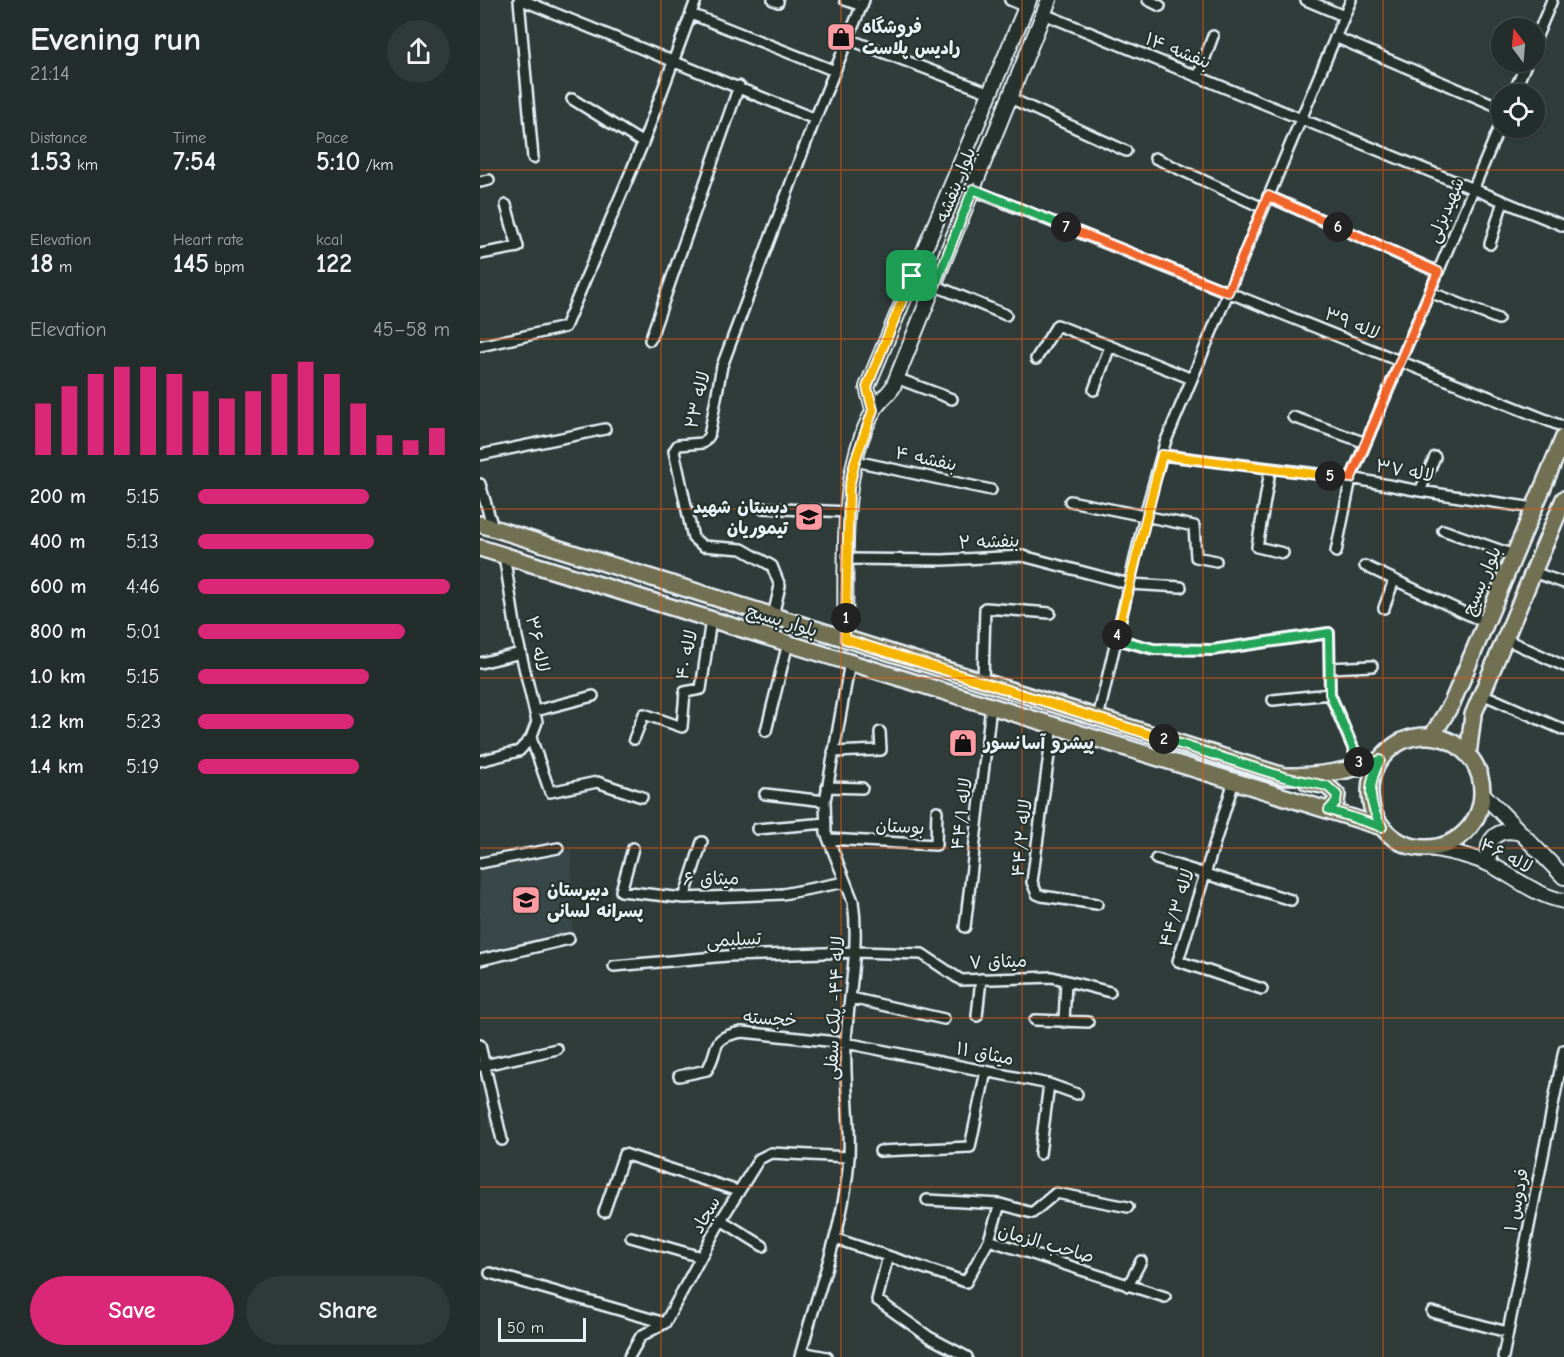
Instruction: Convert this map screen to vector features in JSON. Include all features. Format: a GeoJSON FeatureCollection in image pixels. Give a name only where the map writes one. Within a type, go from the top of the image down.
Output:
{"type":"FeatureCollection","features":[{"type":"Feature","properties":{"kind":"main road","name":"بلوار بنفشه"},"geometry":{"type":"LineString","coordinates":[[845,639],[849,488],[855,461],[873,410],[884,400],[897,378],[1049,0]]}},
{"type":"Feature","properties":{"kind":"main road","name":"بلوار بنفشه"},"geometry":{"type":"LineString","coordinates":[[873,410],[867,387],[1028,3]]}},
{"type":"Feature","properties":{"kind":"main road","name":"بلوار بسیج"},"geometry":{"type":"LineString","coordinates":[[1432,736],[1452,703],[1564,437]]}},
{"type":"Feature","properties":{"kind":"main road"},"geometry":{"type":"LineString","coordinates":[[1468,755],[1473,715],[1562,507]]}},
{"type":"Feature","properties":{"kind":"main road","name":"بلوار بسیج"},"geometry":{"type":"LineString","coordinates":[[487,526],[1284,777],[1319,776],[1361,767],[1380,760]]}},
{"type":"Feature","properties":{"kind":"main road","name":"بلوار بسیج"},"geometry":{"type":"LineString","coordinates":[[480,548],[1382,827]]}},
{"type":"Feature","properties":{"kind":"main road"},"geometry":{"type":"LineString","coordinates":[[1452,703],[1461,715],[1467,717],[1473,715]]}},
{"type":"Feature","properties":{"kind":"main road"},"geometry":{"type":"LineString","coordinates":[[1432,736],[1451,743],[1468,755],[1478,773],[1482,793],[1479,810],[1466,830],[1446,844],[1430,848],[1412,846],[1395,839],[1382,827],[1373,812],[1370,794],[1372,776],[1380,760],[1403,741],[1432,736]]}},
{"type":"Feature","properties":{"kind":"main road"},"geometry":{"type":"LineString","coordinates":[[1284,777],[1327,786],[1337,795],[1336,802],[1329,810]]}},
{"type":"Feature","properties":{"kind":"main road"},"geometry":{"type":"LineString","coordinates":[[1482,793],[1564,877]]}},
{"type":"Feature","properties":{"kind":"main road"},"geometry":{"type":"LineString","coordinates":[[1491,865],[1487,854],[1489,842],[1498,832],[1509,829],[1521,832]]}},
{"type":"Feature","properties":{"kind":"main road","name":"لاله ۴۶"},"geometry":{"type":"LineString","coordinates":[[1430,848],[1466,855],[1491,865],[1546,898],[1564,901]]}},
{"type":"Feature","properties":{"kind":"street"},"geometry":{"type":"LineString","coordinates":[[534,158],[521,0],[739,86],[815,119],[863,3],[845,0]]}},
{"type":"Feature","properties":{"kind":"street"},"geometry":{"type":"LineString","coordinates":[[480,346],[565,327],[643,143],[696,0]]}},
{"type":"Feature","properties":{"kind":"street"},"geometry":{"type":"LineString","coordinates":[[1010,0],[1028,3]]}},
{"type":"Feature","properties":{"kind":"street"},"geometry":{"type":"LineString","coordinates":[[1148,0],[1160,6]]}},
{"type":"Feature","properties":{"kind":"street"},"geometry":{"type":"LineString","coordinates":[[1306,0],[1344,16]]}},
{"type":"Feature","properties":{"kind":"street"},"geometry":{"type":"LineString","coordinates":[[1098,718],[1145,516],[1162,455],[1351,0]]}},
{"type":"Feature","properties":{"kind":"street"},"geometry":{"type":"LineString","coordinates":[[1544,18],[1552,0]]}},
{"type":"Feature","properties":{"kind":"street"},"geometry":{"type":"LineString","coordinates":[[692,14],[835,71]]}},
{"type":"Feature","properties":{"kind":"street","name":"بنفشه ۱۴"},"geometry":{"type":"LineString","coordinates":[[1044,14],[1564,226]]}},
{"type":"Feature","properties":{"kind":"street"},"geometry":{"type":"LineString","coordinates":[[1198,77],[1214,36]]}},
{"type":"Feature","properties":{"kind":"street"},"geometry":{"type":"LineString","coordinates":[[1335,37],[1491,103]]}},
{"type":"Feature","properties":{"kind":"street"},"geometry":{"type":"LineString","coordinates":[[848,39],[990,93]]}},
{"type":"Feature","properties":{"kind":"street"},"geometry":{"type":"LineString","coordinates":[[650,340],[739,86]]}},
{"type":"Feature","properties":{"kind":"street"},"geometry":{"type":"LineString","coordinates":[[1010,98],[1126,151]]}},
{"type":"Feature","properties":{"kind":"street"},"geometry":{"type":"LineString","coordinates":[[572,99],[643,143]]}},
{"type":"Feature","properties":{"kind":"street","name":"لاله ۲۳"},"geometry":{"type":"LineString","coordinates":[[773,616],[780,586],[772,566],[742,549],[703,546],[693,538],[674,451],[678,445],[703,442],[709,436],[722,366],[815,119]]}},
{"type":"Feature","properties":{"kind":"street","name":"شهیدبزلی"},"geometry":{"type":"LineString","coordinates":[[1336,552],[1351,478],[1495,138]]}},
{"type":"Feature","properties":{"kind":"street"},"geometry":{"type":"LineString","coordinates":[[1155,158],[1263,208]]}},
{"type":"Feature","properties":{"kind":"street","name":"لاله ۳۹"},"geometry":{"type":"LineString","coordinates":[[973,189],[1564,427]]}},
{"type":"Feature","properties":{"kind":"street"},"geometry":{"type":"LineString","coordinates":[[1268,196],[1438,272]]}},
{"type":"Feature","properties":{"kind":"street"},"geometry":{"type":"LineString","coordinates":[[1490,244],[1503,201]]}},
{"type":"Feature","properties":{"kind":"street"},"geometry":{"type":"LineString","coordinates":[[480,254],[518,247],[506,205]]}},
{"type":"Feature","properties":{"kind":"street"},"geometry":{"type":"LineString","coordinates":[[912,276],[1006,315]]}},
{"type":"Feature","properties":{"kind":"street"},"geometry":{"type":"LineString","coordinates":[[1430,292],[1497,319]]}},
{"type":"Feature","properties":{"kind":"street"},"geometry":{"type":"LineString","coordinates":[[1036,358],[1057,325],[1192,379]]}},
{"type":"Feature","properties":{"kind":"street"},"geometry":{"type":"LineString","coordinates":[[1094,390],[1110,346]]}},
{"type":"Feature","properties":{"kind":"street"},"geometry":{"type":"LineString","coordinates":[[897,378],[952,399]]}},
{"type":"Feature","properties":{"kind":"street"},"geometry":{"type":"LineString","coordinates":[[1293,417],[1366,443]]}},
{"type":"Feature","properties":{"kind":"street"},"geometry":{"type":"LineString","coordinates":[[480,455],[605,429]]}},
{"type":"Feature","properties":{"kind":"street","name":"لاله ۳۷"},"geometry":{"type":"LineString","coordinates":[[1162,455],[1270,471],[1351,478],[1534,508]]}},
{"type":"Feature","properties":{"kind":"street"},"geometry":{"type":"LineString","coordinates":[[1420,491],[1435,457]]}},
{"type":"Feature","properties":{"kind":"street","name":"بنفشه ۴"},"geometry":{"type":"LineString","coordinates":[[855,461],[991,490]]}},
{"type":"Feature","properties":{"kind":"street"},"geometry":{"type":"LineString","coordinates":[[1270,471],[1257,547],[1283,553]]}},
{"type":"Feature","properties":{"kind":"street"},"geometry":{"type":"LineString","coordinates":[[480,484],[487,526]]}},
{"type":"Feature","properties":{"kind":"street"},"geometry":{"type":"LineString","coordinates":[[1070,501],[1194,526],[1196,557],[1216,561]]}},
{"type":"Feature","properties":{"kind":"street"},"geometry":{"type":"LineString","coordinates":[[762,508],[848,512]]}},
{"type":"Feature","properties":{"kind":"street"},"geometry":{"type":"LineString","coordinates":[[1443,530],[1514,555]]}},
{"type":"Feature","properties":{"kind":"street","name":"لاله ۳۶"},"geometry":{"type":"LineString","coordinates":[[504,555],[521,652],[537,722],[531,738]]}},
{"type":"Feature","properties":{"kind":"street","name":"بنفشه ۲"},"geometry":{"type":"LineString","coordinates":[[848,559],[943,560],[1023,556],[1129,584],[1181,587]]}},
{"type":"Feature","properties":{"kind":"street"},"geometry":{"type":"LineString","coordinates":[[1365,566],[1486,623]]}},
{"type":"Feature","properties":{"kind":"street"},"geometry":{"type":"LineString","coordinates":[[1533,572],[1564,583]]}},
{"type":"Feature","properties":{"kind":"street"},"geometry":{"type":"LineString","coordinates":[[1384,608],[1394,580]]}},
{"type":"Feature","properties":{"kind":"street"},"geometry":{"type":"LineString","coordinates":[[982,682],[985,608],[1050,613]]}},
{"type":"Feature","properties":{"kind":"street","name":"لاله ۴۰"},"geometry":{"type":"LineString","coordinates":[[634,739],[644,714],[682,727],[686,692],[701,689],[711,619]]}},
{"type":"Feature","properties":{"kind":"street"},"geometry":{"type":"LineString","coordinates":[[1116,639],[1154,649],[1212,650],[1329,633],[1330,694],[1361,767]]}},
{"type":"Feature","properties":{"kind":"street"},"geometry":{"type":"LineString","coordinates":[[1505,639],[1564,666]]}},
{"type":"Feature","properties":{"kind":"street"},"geometry":{"type":"LineString","coordinates":[[766,731],[788,643]]}},
{"type":"Feature","properties":{"kind":"street"},"geometry":{"type":"LineString","coordinates":[[480,663],[521,652]]}},
{"type":"Feature","properties":{"kind":"street","name":"لاله ۴۴- پلک سفلی"},"geometry":{"type":"LineString","coordinates":[[800,1355],[836,1239],[849,1156],[846,1043],[856,952],[853,901],[829,839],[825,801],[850,662]]}},
{"type":"Feature","properties":{"kind":"street"},"geometry":{"type":"LineString","coordinates":[[1330,668],[1372,666]]}},
{"type":"Feature","properties":{"kind":"street"},"geometry":{"type":"LineString","coordinates":[[1273,700],[1330,694]]}},
{"type":"Feature","properties":{"kind":"street"},"geometry":{"type":"LineString","coordinates":[[1482,694],[1564,730]]}},
{"type":"Feature","properties":{"kind":"street"},"geometry":{"type":"LineString","coordinates":[[535,711],[593,696]]}},
{"type":"Feature","properties":{"kind":"street","name":"لاله ۴۴/۱"},"geometry":{"type":"LineString","coordinates":[[965,927],[991,706]]}},
{"type":"Feature","properties":{"kind":"street","name":"لاله ۴۴/۲"},"geometry":{"type":"LineString","coordinates":[[1053,725],[1032,882],[1037,894],[1042,896],[1096,904]]}},
{"type":"Feature","properties":{"kind":"street"},"geometry":{"type":"LineString","coordinates":[[833,752],[881,750],[880,732]]}},
{"type":"Feature","properties":{"kind":"street"},"geometry":{"type":"LineString","coordinates":[[480,761],[519,751],[531,738],[550,792],[597,782],[642,797]]}},
{"type":"Feature","properties":{"kind":"street","name":"لاله ۴۴/۳"},"geometry":{"type":"LineString","coordinates":[[1234,781],[1178,961],[1262,989]]}},
{"type":"Feature","properties":{"kind":"street"},"geometry":{"type":"LineString","coordinates":[[827,787],[862,788]]}},
{"type":"Feature","properties":{"kind":"street"},"geometry":{"type":"LineString","coordinates":[[765,794],[825,801]]}},
{"type":"Feature","properties":{"kind":"street","name":"بوستان"},"geometry":{"type":"LineString","coordinates":[[829,839],[936,845],[937,811]]}},
{"type":"Feature","properties":{"kind":"street"},"geometry":{"type":"LineString","coordinates":[[758,829],[826,823]]}},
{"type":"Feature","properties":{"kind":"street"},"geometry":{"type":"LineString","coordinates":[[684,898],[702,842]]}},
{"type":"Feature","properties":{"kind":"street"},"geometry":{"type":"LineString","coordinates":[[480,863],[558,848]]}},
{"type":"Feature","properties":{"kind":"street","name":"میثاق ۶"},"geometry":{"type":"LineString","coordinates":[[633,848],[621,891],[684,898],[783,894],[846,882]]}},
{"type":"Feature","properties":{"kind":"street"},"geometry":{"type":"LineString","coordinates":[[1156,859],[1291,900]]}},
{"type":"Feature","properties":{"kind":"street"},"geometry":{"type":"LineString","coordinates":[[480,960],[569,939]]}},
{"type":"Feature","properties":{"kind":"street","name":"تسلیمی"},"geometry":{"type":"LineString","coordinates":[[614,966],[727,956],[856,952]]}},
{"type":"Feature","properties":{"kind":"street","name":"میثاق ۷"},"geometry":{"type":"LineString","coordinates":[[856,952],[922,954],[961,980],[1052,977],[1110,992]]}},
{"type":"Feature","properties":{"kind":"street"},"geometry":{"type":"LineString","coordinates":[[977,1016],[981,979]]}},
{"type":"Feature","properties":{"kind":"street"},"geometry":{"type":"LineString","coordinates":[[1064,1022],[1066,981]]}},
{"type":"Feature","properties":{"kind":"street"},"geometry":{"type":"LineString","coordinates":[[851,998],[944,1019]]}},
{"type":"Feature","properties":{"kind":"street"},"geometry":{"type":"LineString","coordinates":[[1035,1020],[1088,1022]]}},
{"type":"Feature","properties":{"kind":"street","name":"خجسته"},"geometry":{"type":"LineString","coordinates":[[679,1076],[707,1070],[718,1040],[725,1035],[742,1032],[846,1043]]}},
{"type":"Feature","properties":{"kind":"street","name":"میثاق ۱۱"},"geometry":{"type":"LineString","coordinates":[[846,1043],[1049,1084],[1077,1094]]}},
{"type":"Feature","properties":{"kind":"street"},"geometry":{"type":"LineString","coordinates":[[480,1045],[482,1066],[502,1140]]}},
{"type":"Feature","properties":{"kind":"street"},"geometry":{"type":"LineString","coordinates":[[482,1066],[557,1049]]}},
{"type":"Feature","properties":{"kind":"street","name":"فردوس ۱"},"geometry":{"type":"LineString","coordinates":[[1503,1357],[1564,1050]]}},
{"type":"Feature","properties":{"kind":"street"},"geometry":{"type":"LineString","coordinates":[[880,1151],[970,1147],[986,1071]]}},
{"type":"Feature","properties":{"kind":"street"},"geometry":{"type":"LineString","coordinates":[[1040,1154],[1049,1084]]}},
{"type":"Feature","properties":{"kind":"street","name":"سجاد"},"geometry":{"type":"LineString","coordinates":[[665,1323],[721,1220],[759,1159],[771,1153],[849,1156]]}},
{"type":"Feature","properties":{"kind":"street"},"geometry":{"type":"LineString","coordinates":[[604,1212],[624,1154],[738,1191]]}},
{"type":"Feature","properties":{"kind":"street"},"geometry":{"type":"LineString","coordinates":[[927,1200],[1000,1204],[1032,1213],[1056,1193],[1128,1207]]}},
{"type":"Feature","properties":{"kind":"street"},"geometry":{"type":"LineString","coordinates":[[989,1240],[1000,1204]]}},
{"type":"Feature","properties":{"kind":"street"},"geometry":{"type":"LineString","coordinates":[[721,1220],[763,1246]]}},
{"type":"Feature","properties":{"kind":"street"},"geometry":{"type":"LineString","coordinates":[[630,1237],[701,1257]]}},
{"type":"Feature","properties":{"kind":"street","name":"صاحب الزمان"},"geometry":{"type":"LineString","coordinates":[[836,1239],[966,1282],[989,1240],[1164,1297]]}},
{"type":"Feature","properties":{"kind":"street"},"geometry":{"type":"LineString","coordinates":[[888,1256],[877,1300],[929,1337],[967,1357]]}},
{"type":"Feature","properties":{"kind":"street"},"geometry":{"type":"LineString","coordinates":[[1128,1286],[1142,1261]]}},
{"type":"Feature","properties":{"kind":"street"},"geometry":{"type":"LineString","coordinates":[[490,1273],[665,1323]]}},
{"type":"Feature","properties":{"kind":"street"},"geometry":{"type":"LineString","coordinates":[[1432,1312],[1508,1332]]}},
{"type":"Feature","properties":{"kind":"street"},"geometry":{"type":"LineString","coordinates":[[629,1357],[641,1336],[665,1323]]}},
{"type":"Feature","properties":{"kind":"street"},"geometry":{"type":"LineString","coordinates":[[800,1355],[827,1357]]}},
{"type":"Feature","properties":{"kind":"shaded area","name":"دبیرستان پسرانه لسانی"},"geometry":{"type":"Polygon","coordinates":[[[571,849],[573,934],[480,954],[480,866],[571,849]]]}},
{"type":"Feature","properties":{"kind":"place","name":"فروشگاه رادیس پلاست"},"geometry":{"type":"Point","coordinates":[841,37]}},
{"type":"Feature","properties":{"kind":"place","name":"دبستان شهید تیموریان"},"geometry":{"type":"Point","coordinates":[809,517]}},
{"type":"Feature","properties":{"kind":"place","name":"پیشرو آسانسور"},"geometry":{"type":"Point","coordinates":[963,743]}},
{"type":"Feature","properties":{"kind":"place","name":"دبیرستان پسرانه لسانی"},"geometry":{"type":"Point","coordinates":[526,900]}},
{"type":"Feature","properties":{"kind":"route"},"geometry":{"type":"LineString","coordinates":[[973,189],[1228,292],[1268,196],[1438,272],[1351,478],[1270,471],[1162,455],[1146,511],[1116,639],[1154,649],[1212,650],[1329,633],[1330,694],[1361,767],[1380,760],[1372,776],[1370,794],[1373,812],[1382,827],[1329,810],[1334,806],[1337,795],[1327,786],[1284,777],[845,639],[849,488],[861,441],[873,410],[867,387],[912,276],[935,286],[973,189]]}}]}
